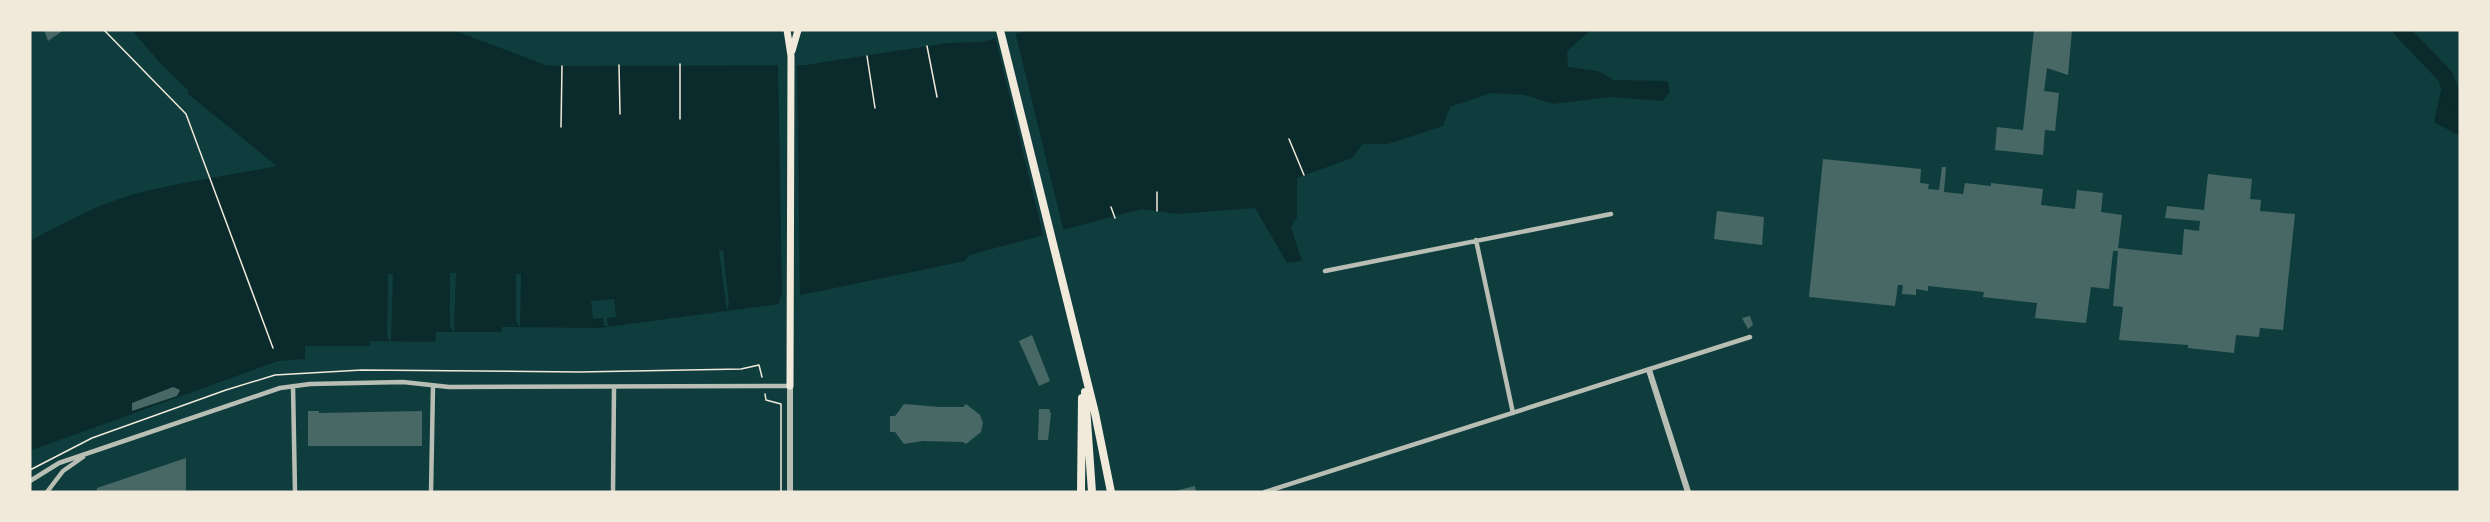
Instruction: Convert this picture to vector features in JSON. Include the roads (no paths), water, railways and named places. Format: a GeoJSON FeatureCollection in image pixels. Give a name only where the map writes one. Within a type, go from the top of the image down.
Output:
{"type":"FeatureCollection","features":[{"type":"Feature","properties":{"kind":"main road"},"geometry":{"type":"LineString","coordinates":[[786,30],[791,56],[790,386]]}},
{"type":"Feature","properties":{"kind":"main road"},"geometry":{"type":"LineString","coordinates":[[791,56],[798,30]]}},
{"type":"Feature","properties":{"kind":"main road"},"geometry":{"type":"LineString","coordinates":[[1000,30],[1095,413],[1111,492]]}},
{"type":"Feature","properties":{"kind":"main road"},"geometry":{"type":"LineString","coordinates":[[1081,492],[1083,372]]}},
{"type":"Feature","properties":{"kind":"main road"},"geometry":{"type":"LineString","coordinates":[[1083,372],[1092,492]]}},
{"type":"Feature","properties":{"kind":"street"},"geometry":{"type":"LineString","coordinates":[[1325,271],[1611,214]]}},
{"type":"Feature","properties":{"kind":"street"},"geometry":{"type":"LineString","coordinates":[[1476,240],[1513,413]]}},
{"type":"Feature","properties":{"kind":"street"},"geometry":{"type":"LineString","coordinates":[[1265,492],[1750,336]]}},
{"type":"Feature","properties":{"kind":"street"},"geometry":{"type":"LineString","coordinates":[[1649,370],[1688,492]]}},
{"type":"Feature","properties":{"kind":"street"},"geometry":{"type":"LineString","coordinates":[[30,481],[59,463],[223,405],[293,386],[403,382],[433,386],[614,388],[790,386],[790,492]]}},
{"type":"Feature","properties":{"kind":"street"},"geometry":{"type":"LineString","coordinates":[[293,386],[295,492]]}},
{"type":"Feature","properties":{"kind":"street"},"geometry":{"type":"LineString","coordinates":[[431,492],[433,386]]}},
{"type":"Feature","properties":{"kind":"street"},"geometry":{"type":"LineString","coordinates":[[613,492],[614,388]]}},
{"type":"Feature","properties":{"kind":"street"},"geometry":{"type":"LineString","coordinates":[[47,492],[63,471],[87,454]]}},
{"type":"Feature","properties":{"kind":"water"},"geometry":{"type":"Polygon","coordinates":[[[132,30],[453,30],[546,65],[562,66],[805,65],[948,43],[981,42],[1031,30],[1591,30],[1567,51],[1568,67],[1598,71],[1614,80],[1668,81],[1670,92],[1663,101],[1610,97],[1553,104],[1525,95],[1491,93],[1450,107],[1443,126],[1388,144],[1363,144],[1352,158],[1297,178],[1297,217],[1291,227],[1302,261],[1287,263],[1255,208],[1177,214],[1141,209],[984,251],[968,256],[965,261],[801,295],[780,297],[779,304],[599,328],[502,327],[502,332],[436,332],[435,342],[370,341],[370,346],[305,346],[305,359],[278,361],[32,450],[30,455],[30,241],[92,209],[131,195],[277,166],[188,94],[189,91],[160,63],[132,30]]]}},
{"type":"Feature","properties":{"kind":"water"},"geometry":{"type":"Polygon","coordinates":[[[2441,90],[2460,95],[2460,136],[2434,122],[2441,90]]]}},
{"type":"Feature","properties":{"kind":"waterway"},"geometry":{"type":"LineString","coordinates":[[2401,30],[2445,76],[2455,101],[2460,103]]}}]}
